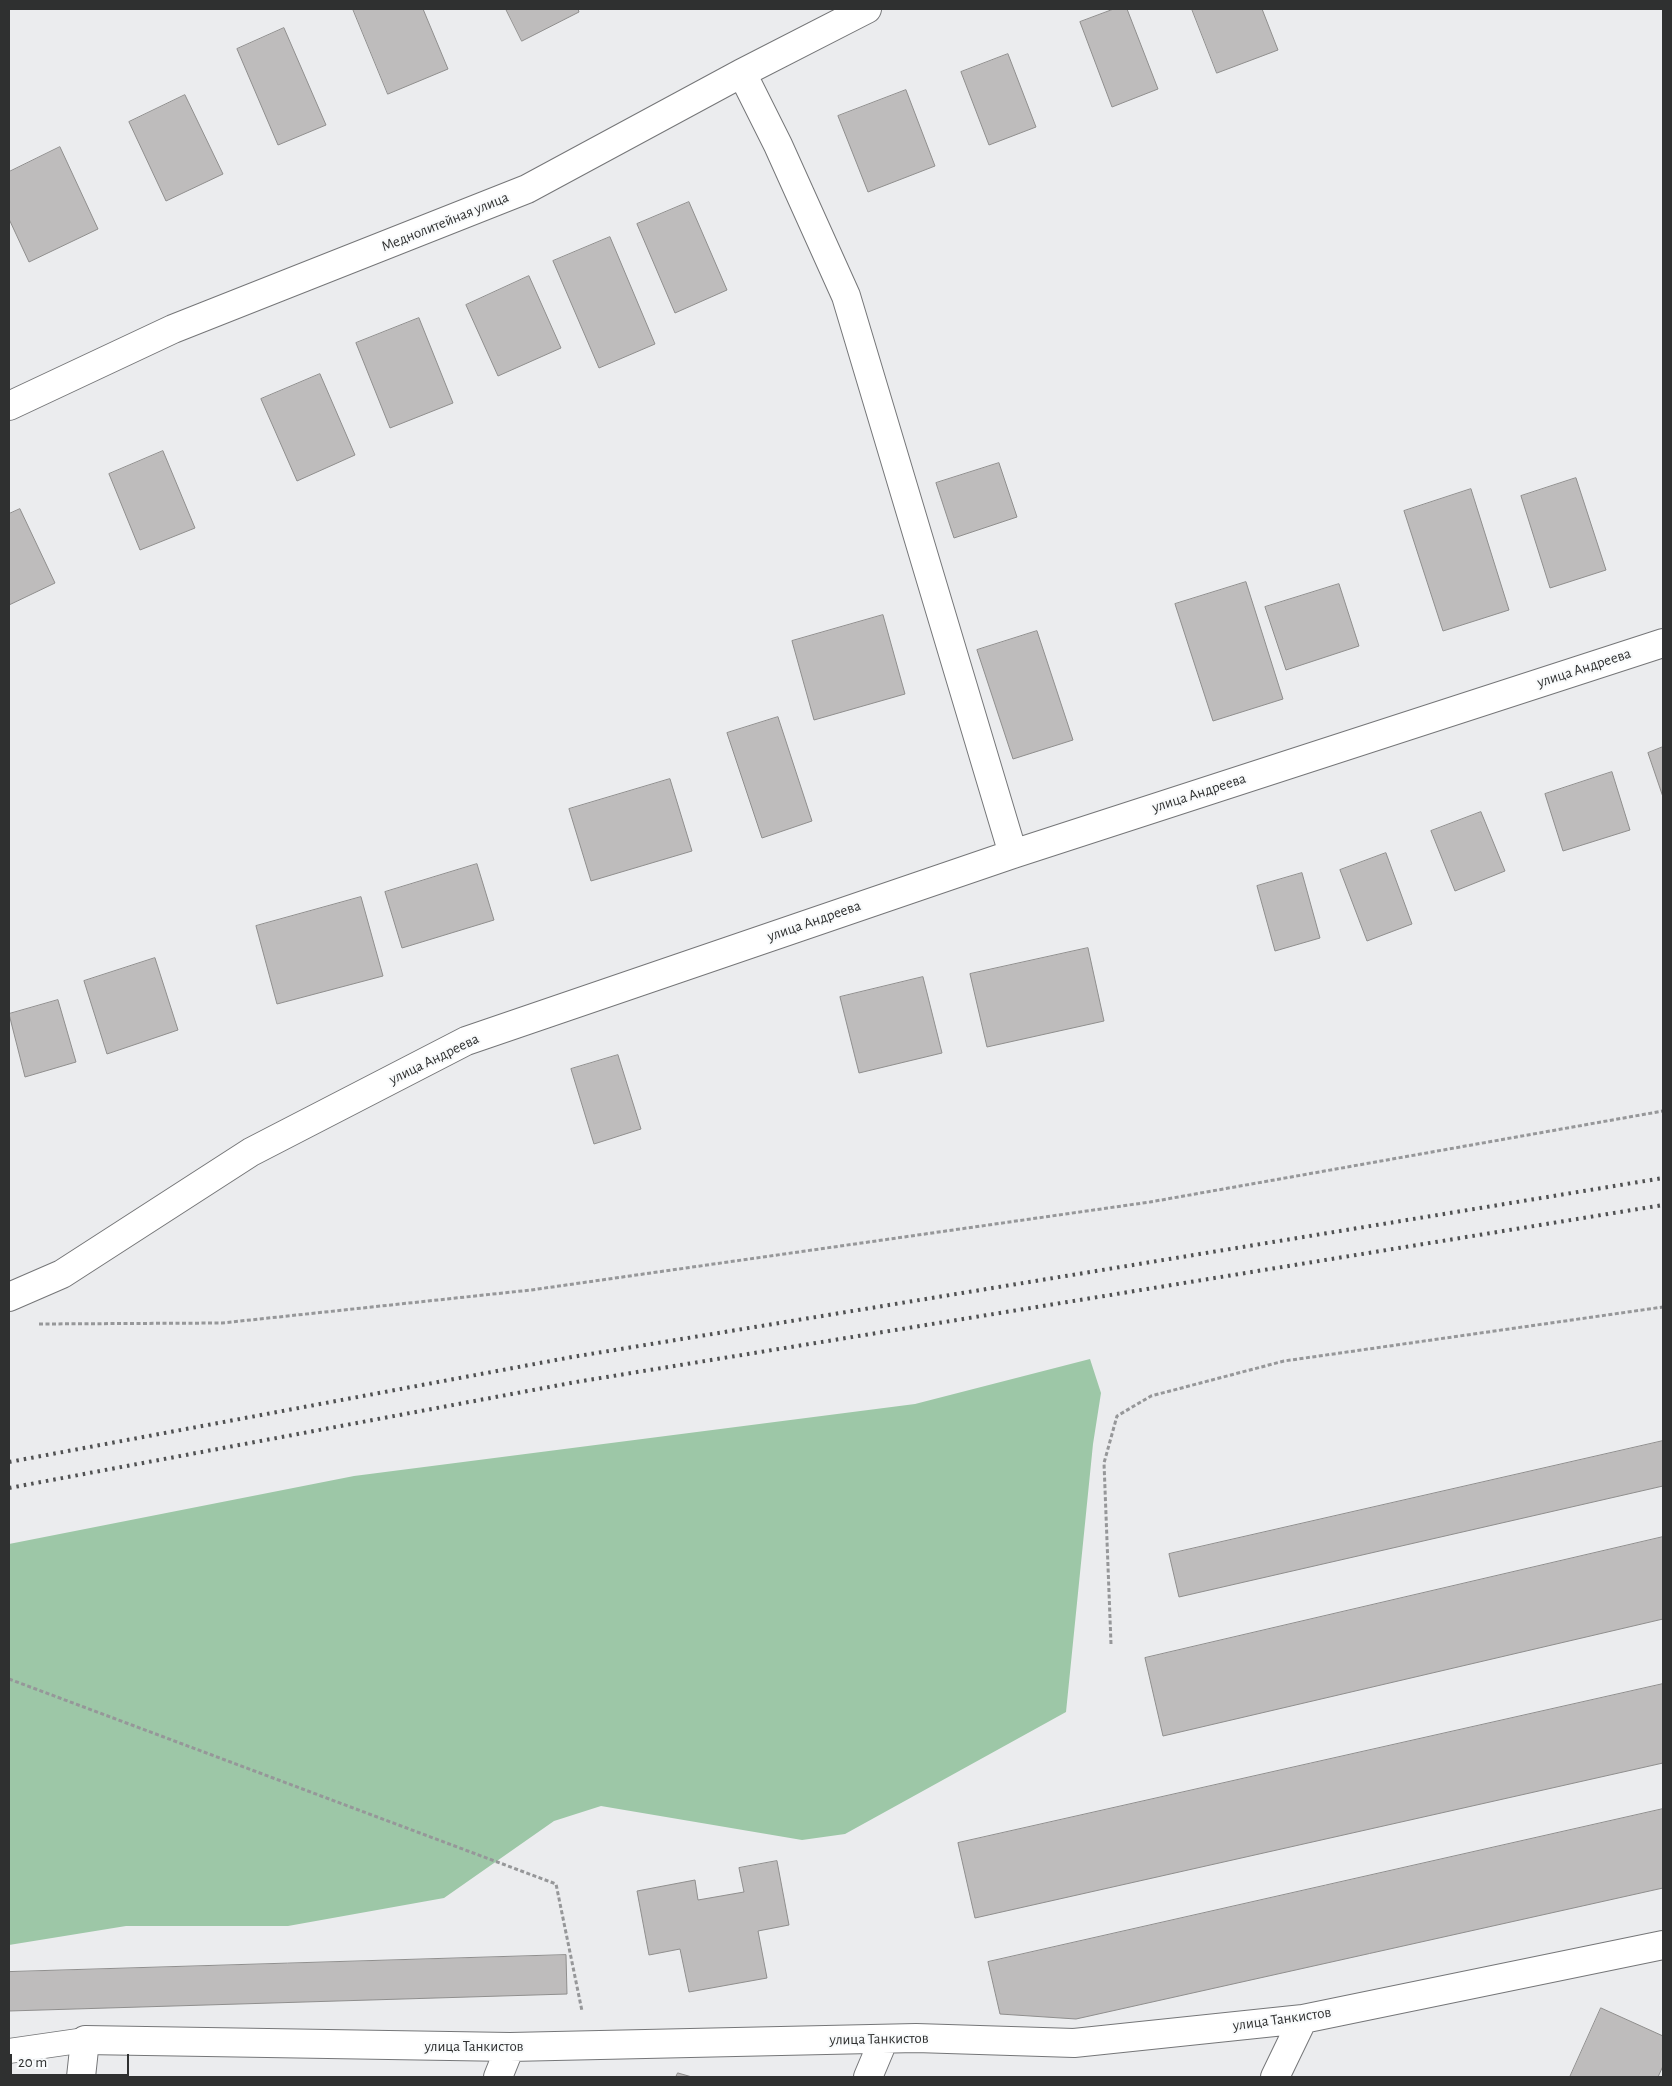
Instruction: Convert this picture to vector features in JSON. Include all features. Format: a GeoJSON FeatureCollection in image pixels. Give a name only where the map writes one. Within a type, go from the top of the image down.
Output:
{"type":"FeatureCollection","features":[{"type":"Feature","properties":{"kind":"street","name":"Меднолитейная улица"},"geometry":{"type":"LineString","coordinates":[[9,406],[173,329],[527,189],[742,73],[833,17],[867,9]]}},
{"type":"Feature","properties":{"kind":"street"},"geometry":{"type":"LineString","coordinates":[[742,73],[778,145],[846,296],[1013,854]]}},
{"type":"Feature","properties":{"kind":"street","name":"улица Андреева"},"geometry":{"type":"LineString","coordinates":[[9,1297],[62,1274],[251,1152],[466,1041],[1013,854],[1663,643]]}},
{"type":"Feature","properties":{"kind":"street","name":"улица Танкистов"},"geometry":{"type":"LineString","coordinates":[[85,2040],[510,2047],[884,2038],[1074,2043],[1303,2019],[1663,1945]]}},
{"type":"Feature","properties":{"kind":"street"},"geometry":{"type":"LineString","coordinates":[[1275,2077],[1303,2019]]}},
{"type":"Feature","properties":{"kind":"street"},"geometry":{"type":"LineString","coordinates":[[868,2077],[884,2038]]}},
{"type":"Feature","properties":{"kind":"street"},"geometry":{"type":"LineString","coordinates":[[81,2077],[85,2040]]}},
{"type":"Feature","properties":{"kind":"street"},"geometry":{"type":"LineString","coordinates":[[498,2077],[510,2047]]}},
{"type":"Feature","properties":{"kind":"lane"},"geometry":{"type":"LineString","coordinates":[[9,2051],[85,2040]]}},
{"type":"Feature","properties":{"kind":"path"},"geometry":{"type":"LineString","coordinates":[[38,1324],[222,1323],[531,1290],[1150,1202],[1663,1111]]}},
{"type":"Feature","properties":{"kind":"path"},"geometry":{"type":"LineString","coordinates":[[1112,1644],[1104,1463],[1117,1416],[1151,1396],[1284,1361],[1663,1307]]}},
{"type":"Feature","properties":{"kind":"path"},"geometry":{"type":"LineString","coordinates":[[9,1679],[556,1884],[589,2045]]}},
{"type":"Feature","properties":{"kind":"green space"},"geometry":{"type":"Polygon","coordinates":[[[1090,1359],[1101,1393],[1093,1444],[1066,1712],[845,1834],[802,1840],[601,1806],[554,1821],[444,1898],[288,1926],[126,1926],[9,1945],[9,1544],[354,1476],[915,1404],[1090,1359]]]}},
{"type":"Feature","properties":{"kind":"building"},"geometry":{"type":"Polygon","coordinates":[[[353,9],[423,9],[448,69],[388,94],[353,9]]]}},
{"type":"Feature","properties":{"kind":"building"},"geometry":{"type":"Polygon","coordinates":[[[506,9],[578,9],[579,12],[522,41],[506,9]]]}},
{"type":"Feature","properties":{"kind":"building"},"geometry":{"type":"Polygon","coordinates":[[[1114,9],[1127,9],[1158,89],[1112,107],[1080,22],[1114,9]]]}},
{"type":"Feature","properties":{"kind":"building"},"geometry":{"type":"Polygon","coordinates":[[[1192,9],[1262,9],[1278,50],[1217,73],[1192,9]]]}},
{"type":"Feature","properties":{"kind":"building"},"geometry":{"type":"Polygon","coordinates":[[[284,28],[326,125],[278,145],[237,49],[284,28]]]}},
{"type":"Feature","properties":{"kind":"building"},"geometry":{"type":"Polygon","coordinates":[[[1008,54],[1036,127],[989,145],[961,72],[1008,54]]]}},
{"type":"Feature","properties":{"kind":"building"},"geometry":{"type":"Polygon","coordinates":[[[906,90],[935,166],[868,192],[838,116],[906,90]]]}},
{"type":"Feature","properties":{"kind":"building"},"geometry":{"type":"Polygon","coordinates":[[[185,95],[223,174],[166,201],[129,122],[185,95]]]}},
{"type":"Feature","properties":{"kind":"building"},"geometry":{"type":"Polygon","coordinates":[[[60,147],[98,229],[29,262],[9,219],[9,172],[60,147]]]}},
{"type":"Feature","properties":{"kind":"building"},"geometry":{"type":"Polygon","coordinates":[[[689,202],[727,290],[675,313],[637,224],[689,202]]]}},
{"type":"Feature","properties":{"kind":"building"},"geometry":{"type":"Polygon","coordinates":[[[610,237],[655,344],[599,368],[553,261],[610,237]]]}},
{"type":"Feature","properties":{"kind":"building"},"geometry":{"type":"Polygon","coordinates":[[[529,276],[561,348],[498,376],[466,305],[529,276]]]}},
{"type":"Feature","properties":{"kind":"building"},"geometry":{"type":"Polygon","coordinates":[[[419,318],[453,403],[390,428],[356,343],[419,318]]]}},
{"type":"Feature","properties":{"kind":"building"},"geometry":{"type":"Polygon","coordinates":[[[320,374],[355,455],[297,481],[261,399],[320,374]]]}},
{"type":"Feature","properties":{"kind":"building"},"geometry":{"type":"Polygon","coordinates":[[[163,451],[195,528],[140,550],[109,474],[163,451]]]}},
{"type":"Feature","properties":{"kind":"building"},"geometry":{"type":"Polygon","coordinates":[[[999,463],[1017,517],[954,538],[936,483],[999,463]]]}},
{"type":"Feature","properties":{"kind":"building"},"geometry":{"type":"Polygon","coordinates":[[[1576,478],[1606,570],[1550,588],[1521,496],[1576,478]]]}},
{"type":"Feature","properties":{"kind":"building"},"geometry":{"type":"Polygon","coordinates":[[[1471,489],[1509,610],[1443,631],[1404,511],[1471,489]]]}},
{"type":"Feature","properties":{"kind":"building"},"geometry":{"type":"Polygon","coordinates":[[[20,509],[55,583],[9,605],[9,514],[20,509]]]}},
{"type":"Feature","properties":{"kind":"building"},"geometry":{"type":"Polygon","coordinates":[[[1246,582],[1283,699],[1213,721],[1175,604],[1246,582]]]}},
{"type":"Feature","properties":{"kind":"building"},"geometry":{"type":"Polygon","coordinates":[[[1339,584],[1359,646],[1286,670],[1265,607],[1339,584]]]}},
{"type":"Feature","properties":{"kind":"building"},"geometry":{"type":"Polygon","coordinates":[[[883,615],[905,694],[814,720],[792,641],[883,615]]]}},
{"type":"Feature","properties":{"kind":"building"},"geometry":{"type":"Polygon","coordinates":[[[1037,631],[1073,740],[1013,759],[977,650],[1037,631]]]}},
{"type":"Feature","properties":{"kind":"building"},"geometry":{"type":"Polygon","coordinates":[[[778,717],[812,821],[762,838],[727,733],[778,717]]]}},
{"type":"Feature","properties":{"kind":"building"},"geometry":{"type":"Polygon","coordinates":[[[1663,747],[1663,797],[1648,753],[1663,747]]]}},
{"type":"Feature","properties":{"kind":"building"},"geometry":{"type":"Polygon","coordinates":[[[1612,772],[1630,830],[1563,851],[1545,794],[1612,772]]]}},
{"type":"Feature","properties":{"kind":"building"},"geometry":{"type":"Polygon","coordinates":[[[670,779],[692,851],[591,881],[569,809],[670,779]]]}},
{"type":"Feature","properties":{"kind":"building"},"geometry":{"type":"Polygon","coordinates":[[[1481,812],[1505,871],[1455,891],[1431,831],[1481,812]]]}},
{"type":"Feature","properties":{"kind":"building"},"geometry":{"type":"Polygon","coordinates":[[[1386,853],[1412,924],[1367,941],[1340,870],[1386,853]]]}},
{"type":"Feature","properties":{"kind":"building"},"geometry":{"type":"Polygon","coordinates":[[[477,864],[494,920],[402,948],[385,892],[477,864]]]}},
{"type":"Feature","properties":{"kind":"building"},"geometry":{"type":"Polygon","coordinates":[[[1302,873],[1320,938],[1275,951],[1257,886],[1302,873]]]}},
{"type":"Feature","properties":{"kind":"building"},"geometry":{"type":"Polygon","coordinates":[[[361,897],[383,976],[277,1004],[256,926],[361,897]]]}},
{"type":"Feature","properties":{"kind":"building"},"geometry":{"type":"Polygon","coordinates":[[[1088,948],[1104,1021],[987,1047],[970,974],[1088,948]]]}},
{"type":"Feature","properties":{"kind":"building"},"geometry":{"type":"Polygon","coordinates":[[[155,958],[178,1030],[107,1054],[84,981],[155,958]]]}},
{"type":"Feature","properties":{"kind":"building"},"geometry":{"type":"Polygon","coordinates":[[[923,977],[942,1053],[859,1073],[840,997],[923,977]]]}},
{"type":"Feature","properties":{"kind":"building"},"geometry":{"type":"Polygon","coordinates":[[[58,1000],[76,1062],[25,1077],[9,1014],[58,1000]]]}},
{"type":"Feature","properties":{"kind":"building"},"geometry":{"type":"Polygon","coordinates":[[[618,1055],[641,1129],[594,1144],[571,1069],[618,1055]]]}},
{"type":"Feature","properties":{"kind":"building"},"geometry":{"type":"Polygon","coordinates":[[[1663,1441],[1663,1486],[1179,1597],[1169,1554],[1663,1441]]]}},
{"type":"Feature","properties":{"kind":"building"},"geometry":{"type":"Polygon","coordinates":[[[1663,1537],[1663,1619],[1163,1736],[1145,1658],[1663,1537]]]}},
{"type":"Feature","properties":{"kind":"building"},"geometry":{"type":"Polygon","coordinates":[[[1663,1684],[1663,1763],[975,1918],[958,1843],[1663,1684]]]}},
{"type":"Feature","properties":{"kind":"building"},"geometry":{"type":"Polygon","coordinates":[[[1663,1809],[1663,1888],[1076,2019],[1000,2014],[988,1962],[1663,1809]]]}},
{"type":"Feature","properties":{"kind":"building"},"geometry":{"type":"Polygon","coordinates":[[[777,1861],[789,1925],[758,1931],[767,1978],[689,1992],[680,1949],[649,1955],[637,1891],[695,1880],[698,1900],[744,1892],[739,1868],[777,1861]]]}},
{"type":"Feature","properties":{"kind":"building"},"geometry":{"type":"Polygon","coordinates":[[[566,1955],[567,1994],[9,2011],[9,1972],[566,1955]]]}},
{"type":"Feature","properties":{"kind":"building"},"geometry":{"type":"Polygon","coordinates":[[[1601,2008],[1663,2036],[1663,2066],[1658,2077],[1570,2077],[1601,2008]]]}},
{"type":"Feature","properties":{"kind":"building"},"geometry":{"type":"Polygon","coordinates":[[[678,2073],[692,2077],[676,2077],[678,2073]]]}},
{"type":"Feature","properties":{"kind":"railway"},"geometry":{"type":"LineString","coordinates":[[9,1462],[572,1357],[1663,1178]]}},
{"type":"Feature","properties":{"kind":"railway"},"geometry":{"type":"LineString","coordinates":[[9,1488],[576,1382],[1663,1205]]}}]}
